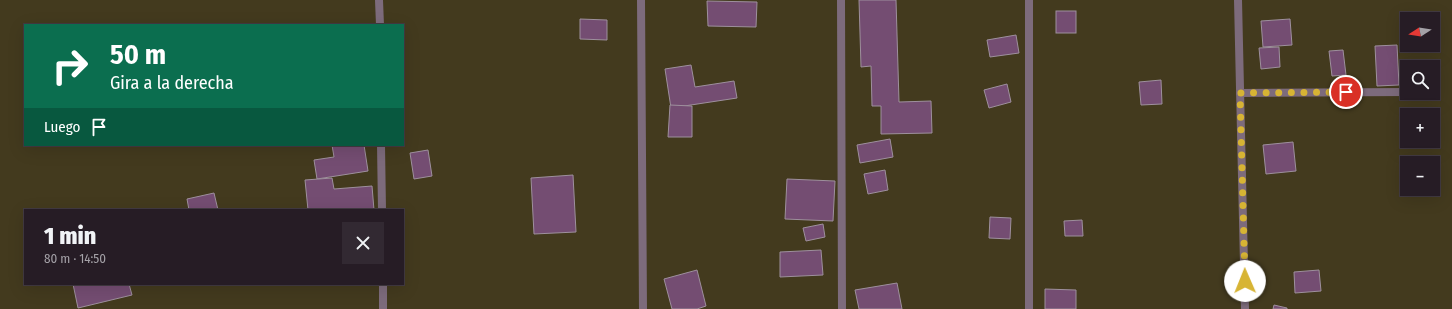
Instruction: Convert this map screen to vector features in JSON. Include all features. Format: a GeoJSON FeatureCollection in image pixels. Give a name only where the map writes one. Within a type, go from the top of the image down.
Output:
{"type":"FeatureCollection","features":[{"type":"Feature","properties":{"kind":"street"},"geometry":{"type":"LineString","coordinates":[[379,0],[380,24]]}},
{"type":"Feature","properties":{"kind":"street"},"geometry":{"type":"LineString","coordinates":[[640,0],[643,309]]}},
{"type":"Feature","properties":{"kind":"street"},"geometry":{"type":"LineString","coordinates":[[841,0],[842,309]]}},
{"type":"Feature","properties":{"kind":"street"},"geometry":{"type":"LineString","coordinates":[[1029,0],[1030,309]]}},
{"type":"Feature","properties":{"kind":"street"},"geometry":{"type":"LineString","coordinates":[[1238,0],[1245,309]]}},
{"type":"Feature","properties":{"kind":"street"},"geometry":{"type":"LineString","coordinates":[[1240,93],[1400,92]]}},
{"type":"Feature","properties":{"kind":"street"},"geometry":{"type":"LineString","coordinates":[[381,146],[382,209]]}},
{"type":"Feature","properties":{"kind":"street"},"geometry":{"type":"LineString","coordinates":[[383,285],[383,309]]}},
{"type":"Feature","properties":{"kind":"shaded area"},"geometry":{"type":"Polygon","coordinates":[[[0,0],[1452,0],[1452,309],[0,309],[0,0]]]}},
{"type":"Feature","properties":{"kind":"building"},"geometry":{"type":"Polygon","coordinates":[[[859,0],[896,0],[899,102],[931,101],[932,133],[881,134],[881,106],[872,106],[871,66],[861,67],[859,0]]]}},
{"type":"Feature","properties":{"kind":"building"},"geometry":{"type":"Polygon","coordinates":[[[707,1],[757,2],[756,27],[708,26],[707,1]]]}},
{"type":"Feature","properties":{"kind":"building"},"geometry":{"type":"Polygon","coordinates":[[[1056,11],[1076,11],[1076,33],[1056,33],[1056,11]]]}},
{"type":"Feature","properties":{"kind":"building"},"geometry":{"type":"Polygon","coordinates":[[[580,19],[607,20],[607,40],[580,39],[580,19]]]}},
{"type":"Feature","properties":{"kind":"building"},"geometry":{"type":"Polygon","coordinates":[[[1290,19],[1292,45],[1263,47],[1261,21],[1290,19]]]}},
{"type":"Feature","properties":{"kind":"building"},"geometry":{"type":"Polygon","coordinates":[[[1016,35],[1019,53],[990,57],[987,40],[1016,35]]]}},
{"type":"Feature","properties":{"kind":"building"},"geometry":{"type":"Polygon","coordinates":[[[1397,45],[1399,85],[1377,86],[1375,46],[1397,45]]]}},
{"type":"Feature","properties":{"kind":"building"},"geometry":{"type":"Polygon","coordinates":[[[1279,47],[1280,67],[1261,69],[1259,48],[1279,47]]]}},
{"type":"Feature","properties":{"kind":"building"},"geometry":{"type":"Polygon","coordinates":[[[1343,50],[1346,75],[1332,76],[1329,51],[1343,50]]]}},
{"type":"Feature","properties":{"kind":"building"},"geometry":{"type":"Polygon","coordinates":[[[691,65],[695,87],[734,81],[737,98],[671,108],[665,69],[691,65]]]}},
{"type":"Feature","properties":{"kind":"building"},"geometry":{"type":"Polygon","coordinates":[[[1161,80],[1162,104],[1141,105],[1139,82],[1161,80]]]}},
{"type":"Feature","properties":{"kind":"building"},"geometry":{"type":"Polygon","coordinates":[[[1007,84],[1011,102],[989,108],[984,90],[1007,84]]]}},
{"type":"Feature","properties":{"kind":"building"},"geometry":{"type":"Polygon","coordinates":[[[670,105],[692,106],[692,137],[668,137],[670,105]]]}},
{"type":"Feature","properties":{"kind":"building"},"geometry":{"type":"Polygon","coordinates":[[[890,139],[893,157],[860,163],[857,145],[890,139]]]}},
{"type":"Feature","properties":{"kind":"building"},"geometry":{"type":"Polygon","coordinates":[[[1293,142],[1296,171],[1266,174],[1263,145],[1293,142]]]}},
{"type":"Feature","properties":{"kind":"building"},"geometry":{"type":"Polygon","coordinates":[[[332,146],[364,146],[368,171],[317,179],[314,160],[334,157],[332,146]]]}},
{"type":"Feature","properties":{"kind":"building"},"geometry":{"type":"Polygon","coordinates":[[[428,150],[432,176],[414,179],[410,153],[428,150]]]}},
{"type":"Feature","properties":{"kind":"building"},"geometry":{"type":"Polygon","coordinates":[[[885,170],[888,190],[868,194],[864,174],[885,170]]]}},
{"type":"Feature","properties":{"kind":"building"},"geometry":{"type":"Polygon","coordinates":[[[573,175],[576,232],[534,234],[531,178],[573,175]]]}},
{"type":"Feature","properties":{"kind":"building"},"geometry":{"type":"Polygon","coordinates":[[[332,178],[334,189],[372,186],[374,209],[308,209],[305,180],[332,178]]]}},
{"type":"Feature","properties":{"kind":"building"},"geometry":{"type":"Polygon","coordinates":[[[787,179],[835,181],[833,221],[785,219],[787,179]]]}},
{"type":"Feature","properties":{"kind":"building"},"geometry":{"type":"Polygon","coordinates":[[[214,193],[218,209],[189,209],[187,199],[214,193]]]}},
{"type":"Feature","properties":{"kind":"building"},"geometry":{"type":"Polygon","coordinates":[[[990,217],[1011,218],[1010,239],[989,238],[990,217]]]}},
{"type":"Feature","properties":{"kind":"building"},"geometry":{"type":"Polygon","coordinates":[[[1082,220],[1083,236],[1065,236],[1064,221],[1082,220]]]}},
{"type":"Feature","properties":{"kind":"building"},"geometry":{"type":"Polygon","coordinates":[[[823,224],[825,237],[806,241],[803,228],[823,224]]]}},
{"type":"Feature","properties":{"kind":"building"},"geometry":{"type":"Polygon","coordinates":[[[821,250],[823,275],[780,277],[780,252],[821,250]]]}},
{"type":"Feature","properties":{"kind":"building"},"geometry":{"type":"Polygon","coordinates":[[[697,270],[706,306],[697,309],[672,309],[664,279],[697,270]]]}},
{"type":"Feature","properties":{"kind":"building"},"geometry":{"type":"Polygon","coordinates":[[[1319,270],[1321,291],[1295,293],[1294,272],[1319,270]]]}},
{"type":"Feature","properties":{"kind":"building"},"geometry":{"type":"Polygon","coordinates":[[[897,283],[902,309],[859,309],[855,290],[897,283]]]}},
{"type":"Feature","properties":{"kind":"building"},"geometry":{"type":"Polygon","coordinates":[[[73,285],[129,285],[132,295],[78,308],[73,285]]]}},
{"type":"Feature","properties":{"kind":"building"},"geometry":{"type":"Polygon","coordinates":[[[1045,289],[1076,290],[1076,309],[1045,309],[1045,289]]]}},
{"type":"Feature","properties":{"kind":"building"},"geometry":{"type":"Polygon","coordinates":[[[1274,305],[1287,308],[1287,309],[1273,309],[1274,305]]]}},
{"type":"Feature","properties":{"kind":"route"},"geometry":{"type":"LineString","coordinates":[[1245,281],[1240,93],[1346,92]]}}]}
